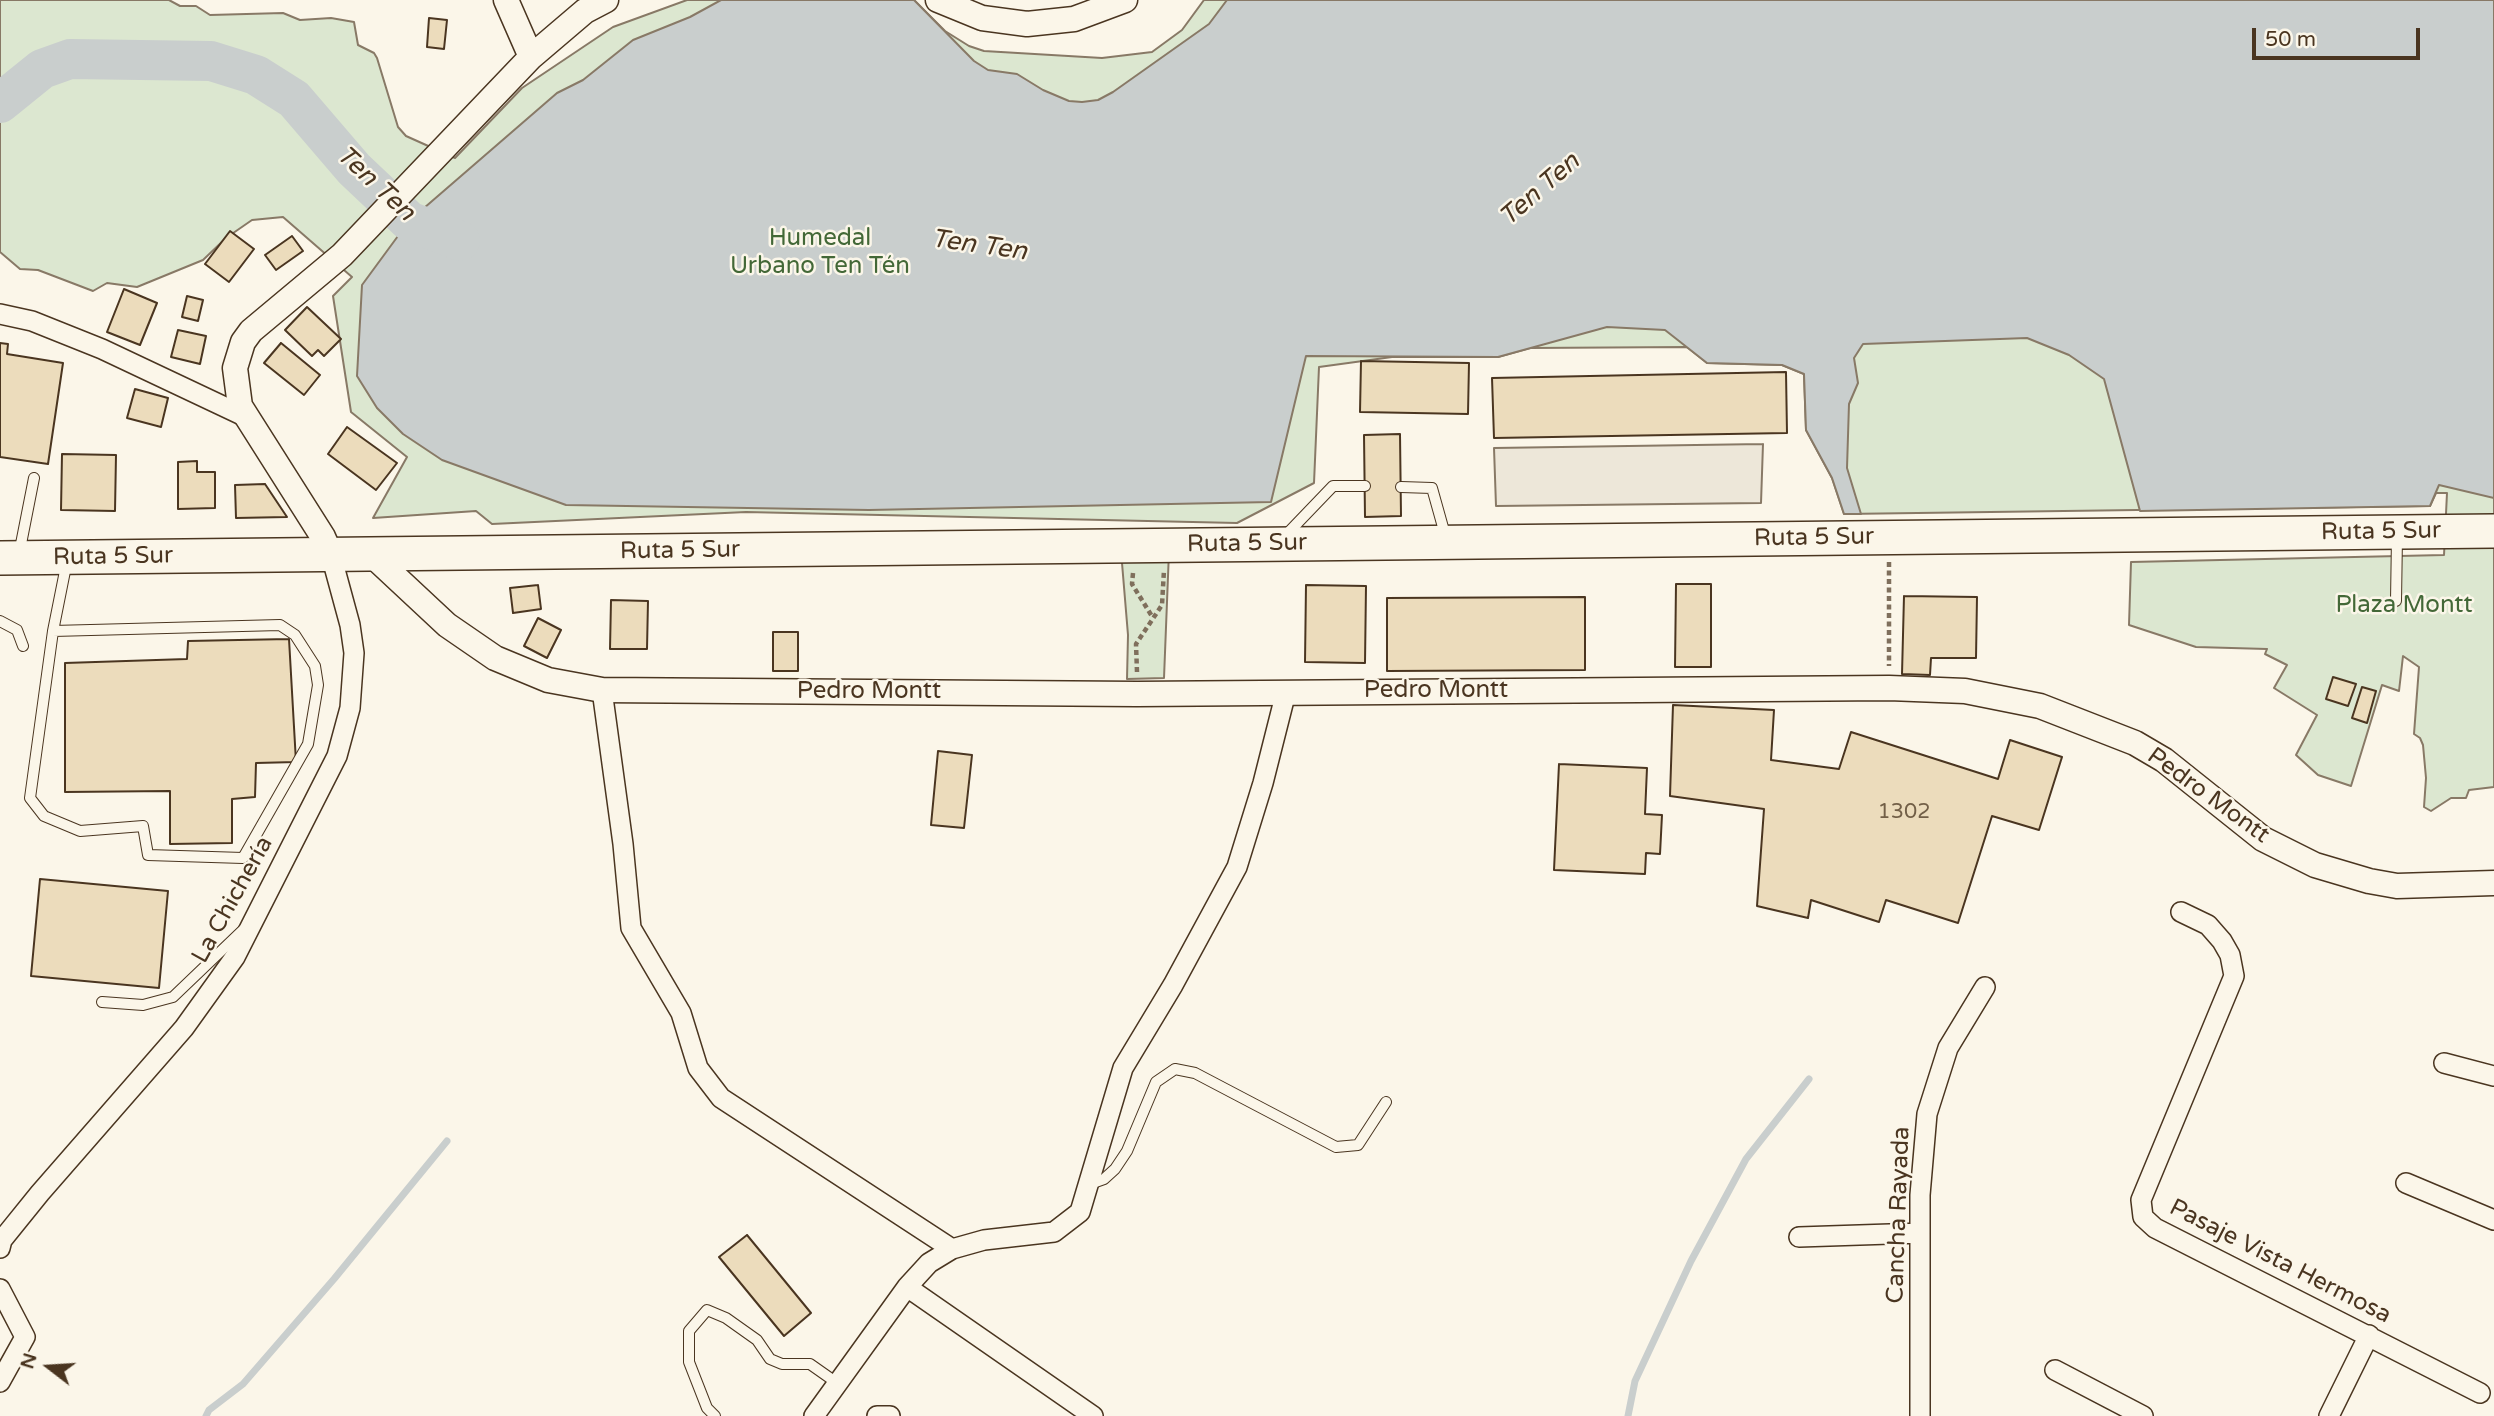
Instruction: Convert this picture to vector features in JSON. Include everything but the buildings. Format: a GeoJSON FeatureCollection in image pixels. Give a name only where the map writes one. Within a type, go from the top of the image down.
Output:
{"type":"FeatureCollection","features":[{"type":"Feature","properties":{"kind":"highway","name":"Ruta 5 Sur"},"geometry":{"type":"LineString","coordinates":[[9,558],[2494,531]]}},
{"type":"Feature","properties":{"kind":"street"},"geometry":{"type":"LineString","coordinates":[[331,555],[274,456],[246,417],[234,381],[243,342],[251,331],[342,255],[453,135],[531,57],[585,11],[606,0]]}},
{"type":"Feature","properties":{"kind":"street"},"geometry":{"type":"LineString","coordinates":[[938,0],[982,18],[1027,24],[1074,19],[1125,0]]}},
{"type":"Feature","properties":{"kind":"street"},"geometry":{"type":"LineString","coordinates":[[511,3],[531,57]]}},
{"type":"Feature","properties":{"kind":"street"},"geometry":{"type":"LineString","coordinates":[[0,314],[32,321],[102,349],[246,417]]}},
{"type":"Feature","properties":{"kind":"street","name":"La Chichería"},"geometry":{"type":"LineString","coordinates":[[0,1248],[2,1240],[49,1182],[184,1028],[235,957],[337,756],[351,708],[354,680],[350,625],[331,555]]}},
{"type":"Feature","properties":{"kind":"street","name":"Pedro Montt"},"geometry":{"type":"LineString","coordinates":[[372,555],[447,625],[495,658],[548,680],[602,690],[1137,694],[1927,688],[2003,697],[2050,709],[2104,729],[2164,760],[2263,839],[2288,853],[2342,874],[2411,886],[2494,883]]}},
{"type":"Feature","properties":{"kind":"street"},"geometry":{"type":"LineString","coordinates":[[602,690],[623,844],[631,928],[681,1013],[698,1068],[721,1098],[952,1249]]}},
{"type":"Feature","properties":{"kind":"street"},"geometry":{"type":"LineString","coordinates":[[814,1416],[907,1287],[929,1263],[952,1249],[984,1240],[1054,1232],[1080,1212],[1124,1068],[1173,985],[1237,866],[1264,783],[1286,692]]}},
{"type":"Feature","properties":{"kind":"street","name":"Pasaje Vista Hermosa"},"geometry":{"type":"LineString","coordinates":[[2181,912],[2208,925],[2222,940],[2230,955],[2234,976],[2141,1200],[2143,1217],[2155,1228],[2480,1393]]}},
{"type":"Feature","properties":{"kind":"street","name":"Cancha Rayada"},"geometry":{"type":"LineString","coordinates":[[1920,1416],[1920,1233],[1927,1114],[1948,1048],[1985,987]]}},
{"type":"Feature","properties":{"kind":"street"},"geometry":{"type":"LineString","coordinates":[[2444,1063],[2494,1076]]}},
{"type":"Feature","properties":{"kind":"street"},"geometry":{"type":"LineString","coordinates":[[2406,1183],[2494,1220]]}},
{"type":"Feature","properties":{"kind":"street"},"geometry":{"type":"LineString","coordinates":[[1799,1237],[1920,1233]]}},
{"type":"Feature","properties":{"kind":"street"},"geometry":{"type":"LineString","coordinates":[[907,1287],[1093,1416]]}},
{"type":"Feature","properties":{"kind":"street"},"geometry":{"type":"LineString","coordinates":[[0,1290],[25,1337],[0,1382]]}},
{"type":"Feature","properties":{"kind":"street"},"geometry":{"type":"LineString","coordinates":[[2329,1416],[2369,1335]]}},
{"type":"Feature","properties":{"kind":"street"},"geometry":{"type":"LineString","coordinates":[[2054,1370],[2143,1416]]}},
{"type":"Feature","properties":{"kind":"street"},"geometry":{"type":"LineString","coordinates":[[877,1416],[890,1416]]}},
{"type":"Feature","properties":{"kind":"lane"},"geometry":{"type":"LineString","coordinates":[[9,558],[34,478]]}},
{"type":"Feature","properties":{"kind":"lane"},"geometry":{"type":"LineString","coordinates":[[1279,544],[1333,486],[1365,486]]}},
{"type":"Feature","properties":{"kind":"lane"},"geometry":{"type":"LineString","coordinates":[[1401,487],[1432,488],[1447,542]]}},
{"type":"Feature","properties":{"kind":"lane"},"geometry":{"type":"LineString","coordinates":[[2396,601],[2397,532]]}},
{"type":"Feature","properties":{"kind":"lane"},"geometry":{"type":"LineString","coordinates":[[53,631],[279,625],[295,635],[315,666],[318,685],[309,744],[243,858],[148,855],[143,826],[80,831],[44,816],[30,798],[53,631],[68,557]]}},
{"type":"Feature","properties":{"kind":"lane"},"geometry":{"type":"LineString","coordinates":[[0,621],[17,629],[23,646]]}},
{"type":"Feature","properties":{"kind":"lane"},"geometry":{"type":"LineString","coordinates":[[102,1002],[143,1004],[173,997],[252,923]]}},
{"type":"Feature","properties":{"kind":"lane"},"geometry":{"type":"LineString","coordinates":[[1090,1184],[1104,1179],[1115,1169],[1127,1151],[1156,1082],[1174,1069],[1189,1069],[1336,1147],[1358,1145],[1386,1102]]}},
{"type":"Feature","properties":{"kind":"lane"},"geometry":{"type":"LineString","coordinates":[[715,1416],[707,1408],[689,1362],[689,1331],[707,1310],[726,1318],[757,1340],[770,1359],[782,1364],[810,1364],[837,1383]]}},
{"type":"Feature","properties":{"kind":"path"},"geometry":{"type":"LineString","coordinates":[[1888,537],[1889,688]]}},
{"type":"Feature","properties":{"kind":"path"},"geometry":{"type":"LineString","coordinates":[[1150,545],[1132,584],[1153,618]]}},
{"type":"Feature","properties":{"kind":"path"},"geometry":{"type":"LineString","coordinates":[[1137,694],[1136,644],[1162,605],[1150,545]]}},
{"type":"Feature","properties":{"kind":"green space","name":"Humedal Urbano Ten Tén"},"geometry":{"type":"Polygon","coordinates":[[[0,0],[169,0],[180,6],[196,6],[210,15],[283,13],[300,20],[331,18],[354,22],[358,45],[374,53],[377,58],[398,127],[406,136],[455,158],[522,88],[613,27],[687,0],[914,0],[945,31],[969,46],[984,51],[1102,58],[1152,52],[1182,30],[1204,0],[2494,0],[2494,787],[2469,790],[2466,798],[2451,798],[2431,811],[2424,807],[2426,778],[2423,745],[2420,738],[2414,734],[2419,667],[2403,656],[2399,691],[2382,685],[2351,786],[2318,775],[2296,755],[2317,715],[2274,688],[2287,665],[2265,654],[2267,649],[2196,647],[2129,625],[2131,562],[2444,555],[2447,493],[2436,493],[2430,506],[1844,514],[1832,478],[1806,430],[1804,374],[1782,365],[1707,363],[1687,347],[1530,348],[1498,357],[1392,357],[1319,367],[1314,483],[1237,523],[746,512],[492,524],[476,511],[373,518],[407,457],[351,412],[333,296],[352,277],[283,217],[252,220],[226,238],[203,260],[137,287],[107,283],[93,291],[38,270],[20,269],[0,252],[0,0]]]}},
{"type":"Feature","properties":{"kind":"green space"},"geometry":{"type":"Polygon","coordinates":[[[1121,551],[1169,551],[1164,678],[1127,679],[1128,635],[1121,551]]]}},
{"type":"Feature","properties":{"kind":"shaded area"},"geometry":{"type":"Polygon","coordinates":[[[1763,444],[1761,503],[1496,506],[1494,448],[1763,444]]]}},
{"type":"Feature","properties":{"kind":"water","name":"Humedal Urbano Ten Tén"},"geometry":{"type":"Polygon","coordinates":[[[721,0],[914,0],[974,61],[988,70],[1017,74],[1043,90],[1069,101],[1082,102],[1098,100],[1113,92],[1209,24],[1227,0],[2494,0],[2494,498],[2439,485],[2430,506],[2140,511],[2104,379],[2069,355],[2027,338],[1863,344],[1854,358],[1858,383],[1849,404],[1847,468],[1861,514],[1844,514],[1832,478],[1806,430],[1804,374],[1782,365],[1707,363],[1665,330],[1607,327],[1498,357],[1306,356],[1271,502],[869,510],[566,505],[442,460],[403,434],[377,408],[357,376],[362,285],[409,221],[557,93],[583,80],[633,40],[690,17],[721,0]]]}},
{"type":"Feature","properties":{"kind":"waterway","name":"Ten Ten"},"geometry":{"type":"LineString","coordinates":[[0,103],[42,69],[70,59],[211,61],[256,75],[294,99],[354,169],[409,221],[460,241]]}},
{"type":"Feature","properties":{"kind":"waterway"},"geometry":{"type":"LineString","coordinates":[[1628,1416],[1635,1381],[1691,1261],[1746,1159],[1809,1079]]}},
{"type":"Feature","properties":{"kind":"waterway"},"geometry":{"type":"LineString","coordinates":[[206,1416],[209,1410],[243,1384],[334,1279],[447,1141]]}},
{"type":"Feature","properties":{"kind":"park label","name":"Plaza Montt"},"geometry":{"type":"Point","coordinates":[2404,606]}}]}
